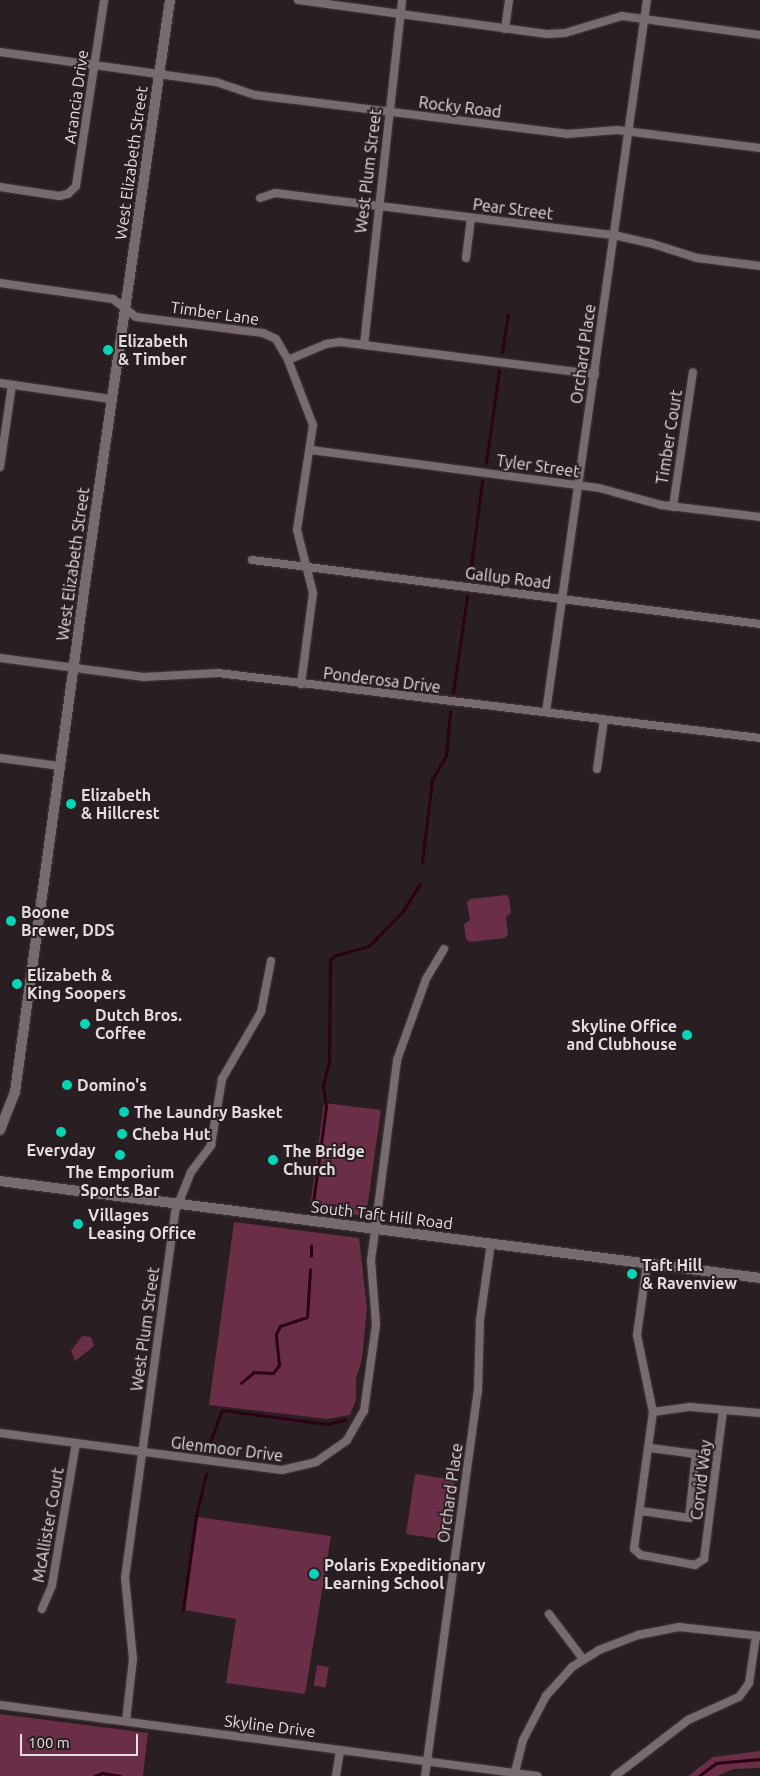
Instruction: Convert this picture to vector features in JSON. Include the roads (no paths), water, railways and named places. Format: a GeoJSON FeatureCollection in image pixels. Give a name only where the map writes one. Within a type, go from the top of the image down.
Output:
{"type":"FeatureCollection","features":[{"type":"Feature","properties":{"kind":"main road","name":"West Elizabeth Street"},"geometry":{"type":"LineString","coordinates":[[0,1130],[15,1092],[111,399],[170,0]]}},
{"type":"Feature","properties":{"kind":"main road","name":"South Taft Hill Road"},"geometry":{"type":"LineString","coordinates":[[0,1181],[760,1278]]}},
{"type":"Feature","properties":{"kind":"street","name":"Arancia Drive"},"geometry":{"type":"LineString","coordinates":[[0,187],[59,196],[68,194],[79,180],[104,0]]}},
{"type":"Feature","properties":{"kind":"street"},"geometry":{"type":"LineString","coordinates":[[298,0],[505,29],[556,34],[615,16],[760,35]]}},
{"type":"Feature","properties":{"kind":"street","name":"West Plum Street"},"geometry":{"type":"LineString","coordinates":[[364,345],[402,0]]}},
{"type":"Feature","properties":{"kind":"street"},"geometry":{"type":"LineString","coordinates":[[505,29],[509,0]]}},
{"type":"Feature","properties":{"kind":"street","name":"Orchard Place"},"geometry":{"type":"LineString","coordinates":[[546,712],[647,0]]}},
{"type":"Feature","properties":{"kind":"street","name":"Rocky Road"},"geometry":{"type":"LineString","coordinates":[[0,52],[216,82],[255,95],[567,134],[627,131],[760,148]]}},
{"type":"Feature","properties":{"kind":"street","name":"Pear Street"},"geometry":{"type":"LineString","coordinates":[[260,198],[275,193],[614,235],[650,243],[697,258],[760,266]]}},
{"type":"Feature","properties":{"kind":"street"},"geometry":{"type":"LineString","coordinates":[[466,258],[471,218]]}},
{"type":"Feature","properties":{"kind":"street","name":"Timber Lane"},"geometry":{"type":"LineString","coordinates":[[0,283],[113,299],[136,317],[270,335],[276,338],[288,360]]}},
{"type":"Feature","properties":{"kind":"street"},"geometry":{"type":"LineString","coordinates":[[301,684],[313,601],[298,530],[311,450],[311,415],[288,360],[333,343],[364,345],[595,374]]}},
{"type":"Feature","properties":{"kind":"street","name":"Timber Court"},"geometry":{"type":"LineString","coordinates":[[673,507],[693,372]]}},
{"type":"Feature","properties":{"kind":"street"},"geometry":{"type":"LineString","coordinates":[[0,383],[111,399]]}},
{"type":"Feature","properties":{"kind":"street"},"geometry":{"type":"LineString","coordinates":[[0,467],[12,385]]}},
{"type":"Feature","properties":{"kind":"street","name":"Tyler Street"},"geometry":{"type":"LineString","coordinates":[[311,450],[578,485],[673,507],[760,517]]}},
{"type":"Feature","properties":{"kind":"street","name":"Gallup Road"},"geometry":{"type":"LineString","coordinates":[[252,560],[760,624]]}},
{"type":"Feature","properties":{"kind":"street","name":"Ponderosa Drive"},"geometry":{"type":"LineString","coordinates":[[0,658],[153,678],[218,673],[520,712],[546,712],[760,738]]}},
{"type":"Feature","properties":{"kind":"street"},"geometry":{"type":"LineString","coordinates":[[598,770],[604,719]]}},
{"type":"Feature","properties":{"kind":"street"},"geometry":{"type":"LineString","coordinates":[[0,758],[60,766]]}},
{"type":"Feature","properties":{"kind":"street"},"geometry":{"type":"LineString","coordinates":[[374,1229],[399,1047],[434,961],[444,948]]}},
{"type":"Feature","properties":{"kind":"street","name":"West Plum Street"},"geometry":{"type":"LineString","coordinates":[[126,1722],[133,1659],[124,1578],[175,1212],[180,1204],[191,1172],[211,1145],[225,1070],[261,1012],[271,961]]}},
{"type":"Feature","properties":{"kind":"street","name":"Glenmoor Drive"},"geometry":{"type":"LineString","coordinates":[[0,1433],[290,1470],[316,1462],[342,1445],[359,1422],[366,1399],[377,1312],[371,1261],[374,1229]]}},
{"type":"Feature","properties":{"kind":"street","name":"Orchard Place"},"geometry":{"type":"LineString","coordinates":[[425,1776],[478,1391],[480,1320],[491,1243]]}},
{"type":"Feature","properties":{"kind":"street"},"geometry":{"type":"LineString","coordinates":[[647,1263],[637,1335],[653,1412],[641,1512],[689,1518],[696,1454],[650,1448]]}},
{"type":"Feature","properties":{"kind":"street"},"geometry":{"type":"LineString","coordinates":[[653,1412],[690,1407],[760,1413]]}},
{"type":"Feature","properties":{"kind":"street","name":"Corvid Way"},"geometry":{"type":"LineString","coordinates":[[641,1512],[634,1549],[641,1555],[695,1565],[706,1554],[722,1410]]}},
{"type":"Feature","properties":{"kind":"street","name":"McAllister Court"},"geometry":{"type":"LineString","coordinates":[[42,1610],[52,1585],[76,1444]]}},
{"type":"Feature","properties":{"kind":"street"},"geometry":{"type":"LineString","coordinates":[[549,1614],[583,1659]]}},
{"type":"Feature","properties":{"kind":"street"},"geometry":{"type":"LineString","coordinates":[[514,1775],[523,1740],[539,1707],[560,1678],[583,1659],[614,1644],[658,1630],[692,1628],[758,1636],[749,1683],[739,1697],[688,1720],[615,1776]]}},
{"type":"Feature","properties":{"kind":"street","name":"Skyline Drive"},"geometry":{"type":"LineString","coordinates":[[0,1705],[427,1761],[514,1775],[536,1776]]}},
{"type":"Feature","properties":{"kind":"street"},"geometry":{"type":"LineString","coordinates":[[336,1776],[340,1750]]}},
{"type":"Feature","properties":{"kind":"waterway"},"geometry":{"type":"LineString","coordinates":[[502,352],[508,315]]}},
{"type":"Feature","properties":{"kind":"waterway"},"geometry":{"type":"LineString","coordinates":[[486,463],[499,371]]}},
{"type":"Feature","properties":{"kind":"waterway"},"geometry":{"type":"LineString","coordinates":[[470,574],[482,482]]}},
{"type":"Feature","properties":{"kind":"waterway"},"geometry":{"type":"LineString","coordinates":[[453,693],[467,597]]}},
{"type":"Feature","properties":{"kind":"waterway"},"geometry":{"type":"LineString","coordinates":[[422,862],[432,780],[446,756],[450,712]]}},
{"type":"Feature","properties":{"kind":"waterway"},"geometry":{"type":"LineString","coordinates":[[313,1203],[326,1107],[323,1086],[329,1059],[330,960],[334,956],[369,946],[403,911],[419,885]]}},
{"type":"Feature","properties":{"kind":"waterway"},"geometry":{"type":"LineString","coordinates":[[311,1246],[311,1256]]}},
{"type":"Feature","properties":{"kind":"waterway"},"geometry":{"type":"LineString","coordinates":[[241,1383],[254,1372],[273,1373],[279,1365],[276,1334],[280,1326],[307,1317],[310,1270]]}},
{"type":"Feature","properties":{"kind":"waterway"},"geometry":{"type":"LineString","coordinates":[[208,1448],[222,1410],[327,1424],[345,1420]]}},
{"type":"Feature","properties":{"kind":"waterway"},"geometry":{"type":"LineString","coordinates":[[183,1610],[196,1516],[206,1474]]}},
{"type":"Feature","properties":{"kind":"waterway"},"geometry":{"type":"LineString","coordinates":[[699,1776],[716,1763],[760,1759]]}},
{"type":"Feature","properties":{"kind":"waterway"},"geometry":{"type":"LineString","coordinates":[[95,1776],[102,1773],[120,1776]]}},
{"type":"Feature","properties":{"kind":"place","name":"Elizabeth & Timber"},"geometry":{"type":"Point","coordinates":[108,350]}},
{"type":"Feature","properties":{"kind":"place","name":"Elizabeth & Hillcrest"},"geometry":{"type":"Point","coordinates":[71,804]}},
{"type":"Feature","properties":{"kind":"place","name":"Boone Brewer, DDS"},"geometry":{"type":"Point","coordinates":[11,921]}},
{"type":"Feature","properties":{"kind":"place","name":"Elizabeth & King Soopers"},"geometry":{"type":"Point","coordinates":[17,984]}},
{"type":"Feature","properties":{"kind":"place","name":"Dutch Bros. Coffee"},"geometry":{"type":"Point","coordinates":[85,1024]}},
{"type":"Feature","properties":{"kind":"place","name":"Skyline Office and Clubhouse"},"geometry":{"type":"Point","coordinates":[687,1035]}},
{"type":"Feature","properties":{"kind":"place","name":"Domino's"},"geometry":{"type":"Point","coordinates":[67,1085]}},
{"type":"Feature","properties":{"kind":"place","name":"The Laundry Basket"},"geometry":{"type":"Point","coordinates":[124,1112]}},
{"type":"Feature","properties":{"kind":"place","name":"Everyday"},"geometry":{"type":"Point","coordinates":[61,1132]}},
{"type":"Feature","properties":{"kind":"place","name":"Cheba Hut"},"geometry":{"type":"Point","coordinates":[122,1134]}},
{"type":"Feature","properties":{"kind":"place","name":"The Emporium Sports Bar"},"geometry":{"type":"Point","coordinates":[120,1155]}},
{"type":"Feature","properties":{"kind":"place","name":"The Bridge Church"},"geometry":{"type":"Point","coordinates":[273,1160]}},
{"type":"Feature","properties":{"kind":"place","name":"Villages Leasing Office"},"geometry":{"type":"Point","coordinates":[78,1224]}},
{"type":"Feature","properties":{"kind":"place","name":"Taft Hill & Ravenview"},"geometry":{"type":"Point","coordinates":[632,1274]}},
{"type":"Feature","properties":{"kind":"place","name":"Polaris Expeditionary Learning School"},"geometry":{"type":"Point","coordinates":[314,1574]}}]}
